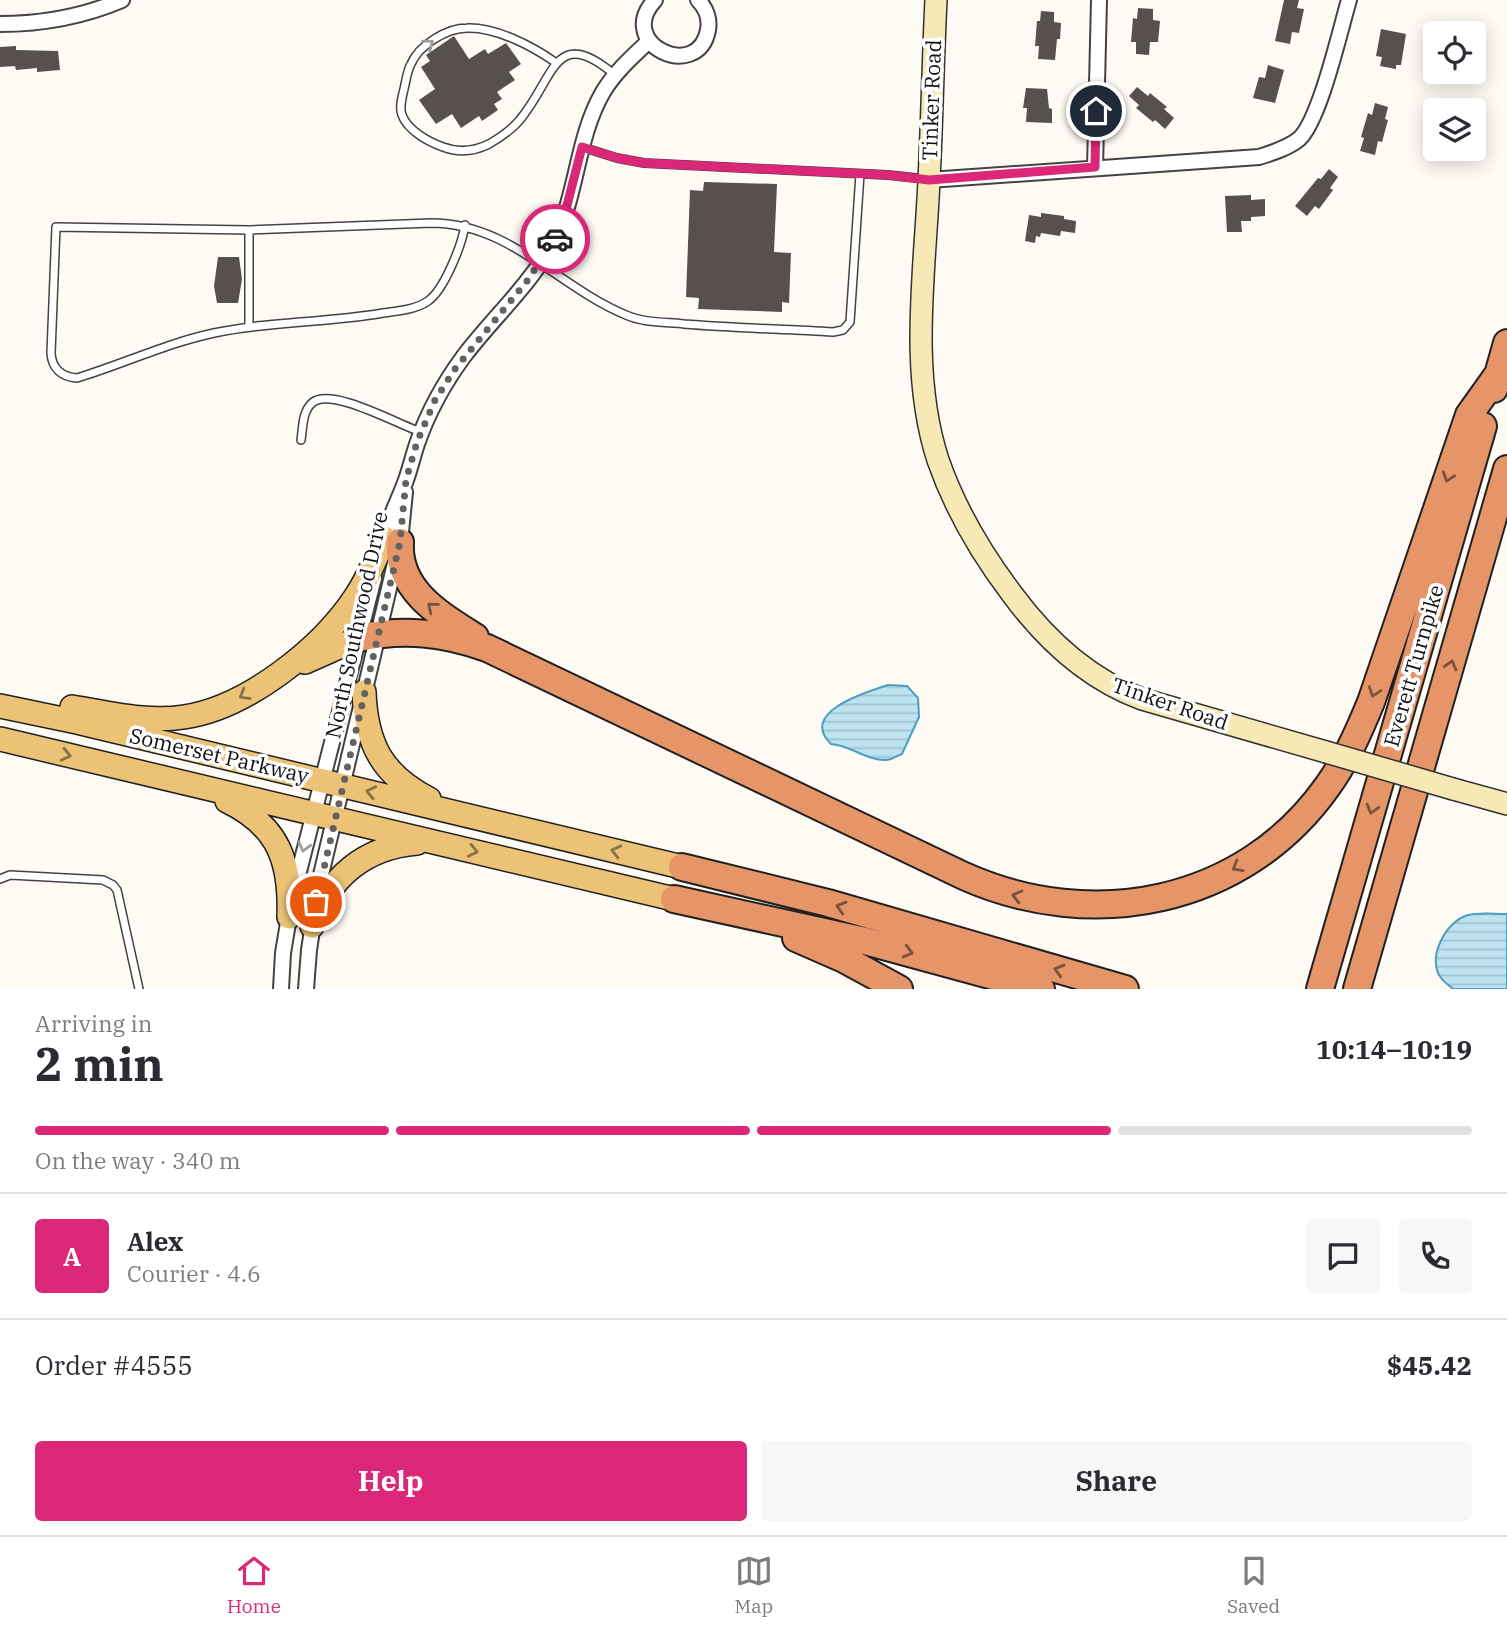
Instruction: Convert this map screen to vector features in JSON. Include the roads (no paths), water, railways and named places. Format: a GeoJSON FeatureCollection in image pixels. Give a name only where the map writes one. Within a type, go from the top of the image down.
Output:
{"type":"FeatureCollection","features":[{"type":"Feature","properties":{"kind":"highway","name":"Everett Turnpike"},"geometry":{"type":"LineString","coordinates":[[1320,989],[1507,343]]}},
{"type":"Feature","properties":{"kind":"highway"},"geometry":{"type":"LineString","coordinates":[[369,636],[417,632],[452,637],[487,648],[964,876],[1006,893],[1044,901],[1097,906],[1141,902],[1181,893],[1230,871],[1277,840],[1313,804],[1340,767],[1371,702],[1469,415],[1499,373]]}},
{"type":"Feature","properties":{"kind":"highway","name":"Everett Turnpike"},"geometry":{"type":"LineString","coordinates":[[1357,989],[1507,469]]}},
{"type":"Feature","properties":{"kind":"highway"},"geometry":{"type":"LineString","coordinates":[[392,540],[404,573],[423,600],[467,632],[531,668]]}},
{"type":"Feature","properties":{"kind":"highway"},"geometry":{"type":"LineString","coordinates":[[1368,989],[1405,824]]}},
{"type":"Feature","properties":{"kind":"highway"},"geometry":{"type":"LineString","coordinates":[[682,867],[828,903],[1125,989]]}},
{"type":"Feature","properties":{"kind":"highway"},"geometry":{"type":"LineString","coordinates":[[674,899],[812,944],[855,964],[898,989]]}},
{"type":"Feature","properties":{"kind":"highway"},"geometry":{"type":"LineString","coordinates":[[674,899],[865,941],[1041,989]]}},
{"type":"Feature","properties":{"kind":"main road"},"geometry":{"type":"LineString","coordinates":[[274,678],[314,644],[346,610],[392,540]]}},
{"type":"Feature","properties":{"kind":"main road"},"geometry":{"type":"LineString","coordinates":[[0,697],[134,717],[174,718],[197,715],[223,706],[334,648],[369,636]]}},
{"type":"Feature","properties":{"kind":"main road"},"geometry":{"type":"LineString","coordinates":[[364,692],[372,741],[389,771],[421,795],[464,814]]}},
{"type":"Feature","properties":{"kind":"main road","name":"Somerset Parkway"},"geometry":{"type":"LineString","coordinates":[[0,706],[77,722],[682,867]]}},
{"type":"Feature","properties":{"kind":"main road","name":"Somerset Parkway"},"geometry":{"type":"LineString","coordinates":[[0,740],[674,899]]}},
{"type":"Feature","properties":{"kind":"main road"},"geometry":{"type":"LineString","coordinates":[[186,783],[242,808],[270,833],[284,863],[289,889],[289,917]]}},
{"type":"Feature","properties":{"kind":"main road"},"geometry":{"type":"LineString","coordinates":[[312,926],[326,895],[358,862],[374,852],[392,846],[438,843]]}},
{"type":"Feature","properties":{"kind":"street"},"geometry":{"type":"LineString","coordinates":[[0,24],[59,20],[89,13],[122,0]]}},
{"type":"Feature","properties":{"kind":"street"},"geometry":{"type":"LineString","coordinates":[[655,0],[648,9],[644,22],[649,41],[668,55],[680,56],[697,49],[705,40],[709,23],[699,0]]}},
{"type":"Feature","properties":{"kind":"street","name":"Tinker Road"},"geometry":{"type":"LineString","coordinates":[[936,0],[922,289],[924,382],[931,432],[938,458],[959,510],[1002,582],[1056,645],[1086,670],[1120,690],[1190,713],[1507,804]]}},
{"type":"Feature","properties":{"kind":"street"},"geometry":{"type":"LineString","coordinates":[[1095,167],[1100,0]]}},
{"type":"Feature","properties":{"kind":"street"},"geometry":{"type":"LineString","coordinates":[[929,180],[1259,157],[1274,153],[1299,138],[1315,114],[1349,0]]}},
{"type":"Feature","properties":{"kind":"street","name":"North Southwood Drive"},"geometry":{"type":"LineString","coordinates":[[324,816],[406,480],[421,432],[435,400],[455,369],[540,264],[562,222],[582,147],[597,104],[615,75],[649,41]]}},
{"type":"Feature","properties":{"kind":"street","name":"North Southwood Drive"},"geometry":{"type":"LineString","coordinates":[[332,783],[364,692],[369,636]]}},
{"type":"Feature","properties":{"kind":"street"},"geometry":{"type":"LineString","coordinates":[[281,989],[289,917],[324,816],[332,783]]}},
{"type":"Feature","properties":{"kind":"street"},"geometry":{"type":"LineString","coordinates":[[306,989],[320,879],[324,816]]}},
{"type":"Feature","properties":{"kind":"lane"},"geometry":{"type":"LineString","coordinates":[[555,62],[519,42],[487,30],[454,30],[415,55],[410,64],[401,114],[426,140],[452,150],[472,151],[513,127],[532,104],[555,62],[572,54],[582,53],[615,75]]}},
{"type":"Feature","properties":{"kind":"lane"},"geometry":{"type":"LineString","coordinates":[[582,147],[644,163],[929,180]]}},
{"type":"Feature","properties":{"kind":"lane"},"geometry":{"type":"LineString","coordinates":[[465,225],[440,288],[422,304],[368,316],[249,327],[211,334],[77,377],[59,372],[52,359],[56,227],[248,230],[420,223],[465,225],[500,239],[610,307],[635,318],[696,325],[833,332],[844,330],[850,322],[860,174]]}},
{"type":"Feature","properties":{"kind":"lane"},"geometry":{"type":"LineString","coordinates":[[248,230],[249,327]]}},
{"type":"Feature","properties":{"kind":"lane"},"geometry":{"type":"LineString","coordinates":[[301,440],[308,408],[316,400],[325,398],[352,404],[421,432]]}},
{"type":"Feature","properties":{"kind":"lane"},"geometry":{"type":"LineString","coordinates":[[0,880],[10,875],[103,880],[113,885],[117,890],[139,989]]}},
{"type":"Feature","properties":{"kind":"water"},"geometry":{"type":"Polygon","coordinates":[[[888,685],[907,686],[918,698],[919,717],[902,754],[879,760],[831,744],[823,733],[823,722],[829,713],[852,698],[888,685]]]}},
{"type":"Feature","properties":{"kind":"water"},"geometry":{"type":"Polygon","coordinates":[[[1507,914],[1507,989],[1453,989],[1437,970],[1437,951],[1446,932],[1468,915],[1507,914]]]}}]}
